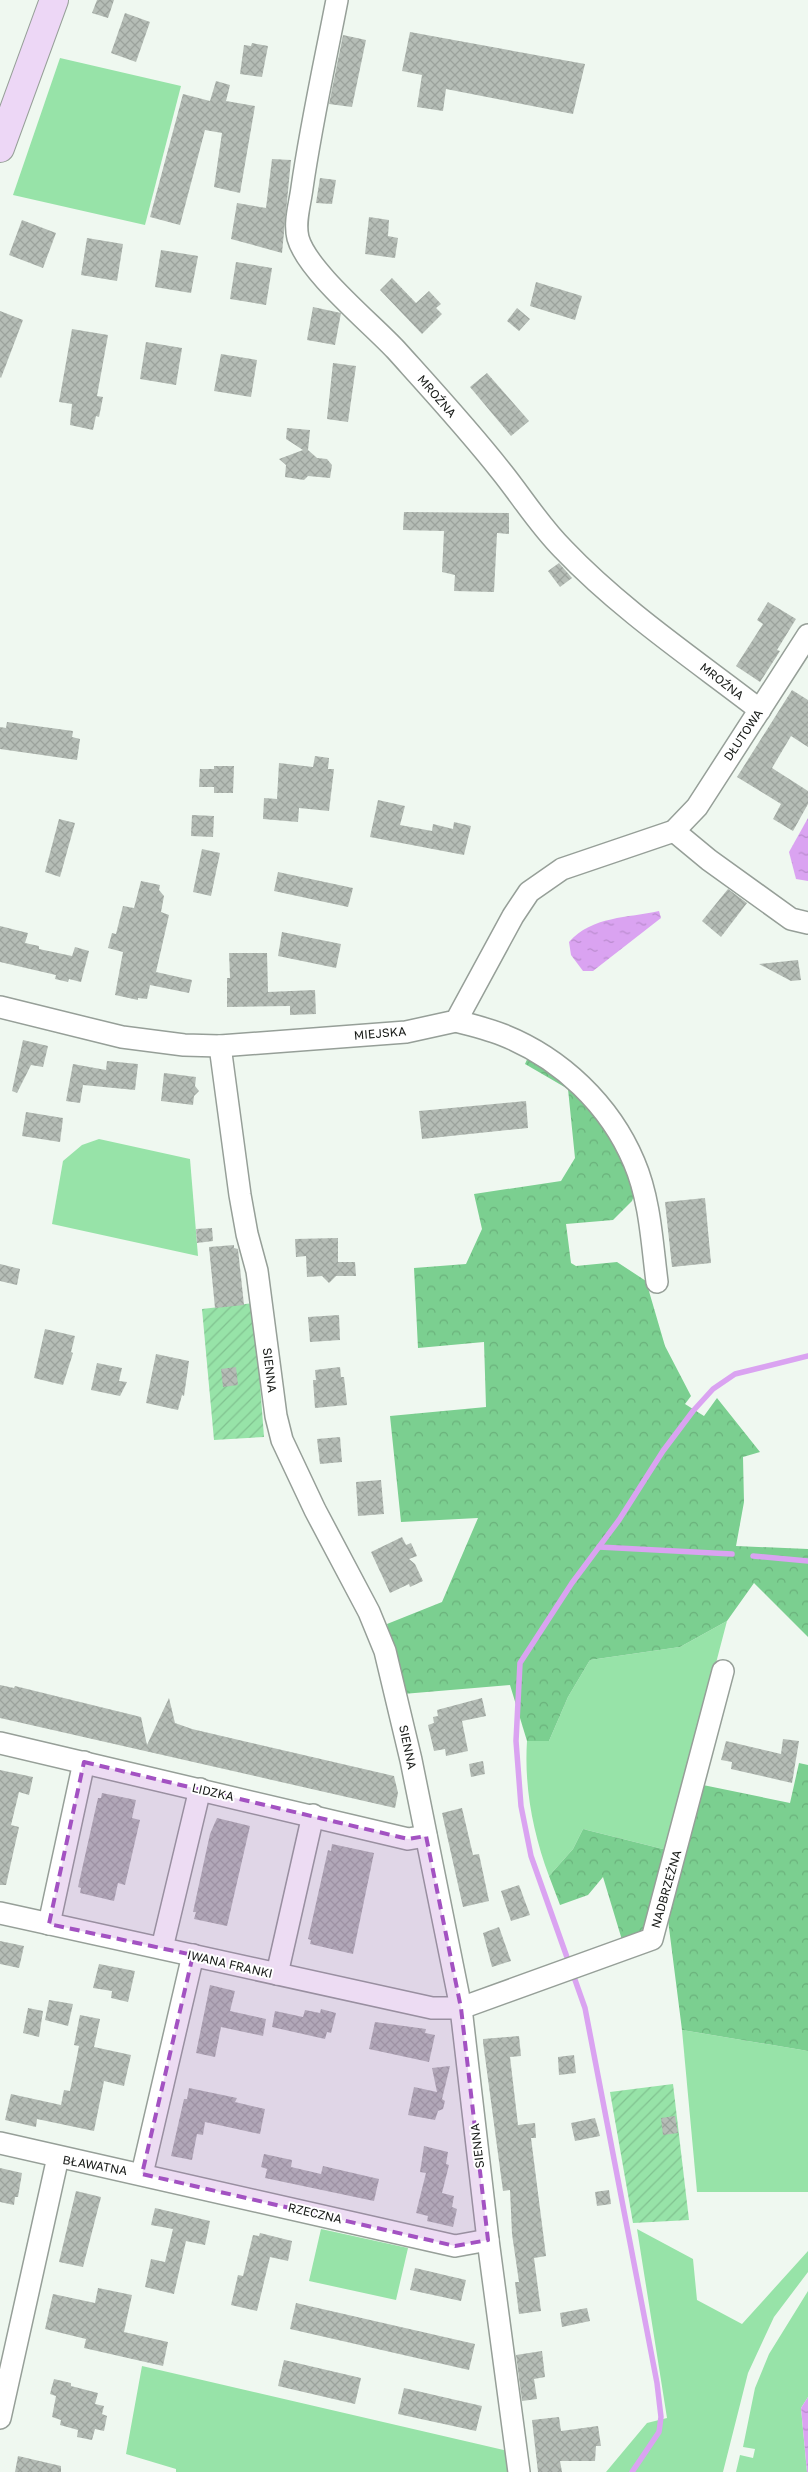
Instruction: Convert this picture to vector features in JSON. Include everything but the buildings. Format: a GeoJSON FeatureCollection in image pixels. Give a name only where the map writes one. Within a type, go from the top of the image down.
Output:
{"type":"FeatureCollection","features":[{"type":"Feature","properties":{"kind":"street"},"geometry":{"type":"LineString","coordinates":[[2,138],[54,0]]}},
{"type":"Feature","properties":{"kind":"street","name":"MROŹNA"},"geometry":{"type":"LineString","coordinates":[[337,0],[307,152],[297,222],[298,238],[306,253],[333,286],[374,326],[435,392],[501,471],[540,525],[564,550],[632,612],[760,710]]}},
{"type":"Feature","properties":{"kind":"street","name":"DŁUTOWA"},"geometry":{"type":"LineString","coordinates":[[674,831],[697,807],[808,635]]}},
{"type":"Feature","properties":{"kind":"street"},"geometry":{"type":"LineString","coordinates":[[657,1282],[646,1200],[634,1162],[618,1133],[602,1110],[568,1073],[540,1053],[503,1035],[456,1021],[513,916],[529,892],[562,869],[674,831],[709,860],[791,920],[808,923]]}},
{"type":"Feature","properties":{"kind":"street","name":"MIEJSKA"},"geometry":{"type":"LineString","coordinates":[[0,1007],[122,1037],[184,1045],[220,1046],[406,1032],[456,1021]]}},
{"type":"Feature","properties":{"kind":"street","name":"SIENNA"},"geometry":{"type":"LineString","coordinates":[[220,1046],[240,1195],[247,1234],[257,1271],[276,1416],[282,1440],[315,1510],[369,1612],[385,1651],[426,1836],[461,2008],[488,2240],[519,2472]]}},
{"type":"Feature","properties":{"kind":"street","name":"NADBRZEŻNA"},"geometry":{"type":"LineString","coordinates":[[461,2008],[652,1939],[723,1671]]}},
{"type":"Feature","properties":{"kind":"street","name":"LIDZKA"},"geometry":{"type":"LineString","coordinates":[[0,1743],[313,1815],[408,1839],[426,1836]]}},
{"type":"Feature","properties":{"kind":"street"},"geometry":{"type":"LineString","coordinates":[[49,1924],[84,1762]]}},
{"type":"Feature","properties":{"kind":"street"},"geometry":{"type":"LineString","coordinates":[[162,1948],[200,1789]]}},
{"type":"Feature","properties":{"kind":"street"},"geometry":{"type":"LineString","coordinates":[[277,1974],[313,1815]]}},
{"type":"Feature","properties":{"kind":"street","name":"IWANA FRANKI"},"geometry":{"type":"LineString","coordinates":[[0,1913],[432,2008],[461,2008]]}},
{"type":"Feature","properties":{"kind":"street","name":"BŁAWATNA"},"geometry":{"type":"LineString","coordinates":[[0,2418],[58,2157],[142,2174],[193,1955]]}},
{"type":"Feature","properties":{"kind":"street"},"geometry":{"type":"LineString","coordinates":[[0,2143],[58,2157]]}},
{"type":"Feature","properties":{"kind":"street","name":"RZECZNA"},"geometry":{"type":"LineString","coordinates":[[142,2174],[455,2246],[488,2240]]}},
{"type":"Feature","properties":{"kind":"highlighted area"},"geometry":{"type":"Polygon","coordinates":[[[84,1762],[408,1839],[426,1836],[461,2008],[488,2240],[455,2246],[142,2174],[193,1955],[49,1924],[84,1762]]]}},
{"type":"Feature","properties":{"kind":"green space"},"geometry":{"type":"Polygon","coordinates":[[[60,58],[181,86],[145,225],[13,195],[60,58]]]}},
{"type":"Feature","properties":{"kind":"green space"},"geometry":{"type":"Polygon","coordinates":[[[530,1053],[581,1091],[629,1163],[636,1191],[632,1201],[613,1220],[566,1224],[571,1263],[576,1266],[617,1262],[646,1281],[665,1346],[691,1396],[685,1404],[704,1416],[717,1398],[760,1452],[743,1457],[744,1502],[736,1546],[808,1549],[808,1637],[754,1583],[727,1621],[680,1647],[590,1660],[568,1697],[549,1741],[527,1741],[510,1685],[403,1694],[387,1624],[442,1602],[478,1518],[401,1522],[390,1416],[486,1407],[484,1342],[418,1348],[414,1268],[466,1264],[482,1229],[474,1194],[561,1181],[575,1158],[568,1089],[525,1064],[530,1053]]]}},
{"type":"Feature","properties":{"kind":"green space"},"geometry":{"type":"Polygon","coordinates":[[[99,1139],[190,1159],[198,1256],[52,1224],[63,1161],[82,1145],[99,1139]]]}},
{"type":"Feature","properties":{"kind":"green space"},"geometry":{"type":"Polygon","coordinates":[[[254,1303],[264,1437],[214,1440],[202,1309],[254,1303]]]}},
{"type":"Feature","properties":{"kind":"green space"},"geometry":{"type":"Polygon","coordinates":[[[727,1621],[667,1850],[583,1829],[573,1849],[549,1876],[538,1843],[528,1793],[527,1741],[549,1741],[568,1697],[590,1660],[680,1647],[727,1621]]]}},
{"type":"Feature","properties":{"kind":"green space"},"geometry":{"type":"Polygon","coordinates":[[[799,1763],[808,1765],[808,2051],[682,2030],[668,1920],[703,1785],[790,1803],[799,1763]]]}},
{"type":"Feature","properties":{"kind":"green space"},"geometry":{"type":"Polygon","coordinates":[[[583,1829],[667,1850],[646,1934],[622,1940],[603,1877],[588,1895],[560,1905],[549,1876],[573,1849],[583,1829]]]}},
{"type":"Feature","properties":{"kind":"green space"},"geometry":{"type":"Polygon","coordinates":[[[682,2030],[808,2051],[808,2192],[697,2192],[682,2030]]]}},
{"type":"Feature","properties":{"kind":"green space"},"geometry":{"type":"Polygon","coordinates":[[[673,2084],[689,2220],[633,2223],[610,2092],[673,2084]]]}},
{"type":"Feature","properties":{"kind":"green space"},"geometry":{"type":"Polygon","coordinates":[[[321,2229],[408,2248],[396,2300],[309,2281],[321,2229]]]}},
{"type":"Feature","properties":{"kind":"green space"},"geometry":{"type":"Polygon","coordinates":[[[637,2229],[693,2259],[697,2300],[742,2324],[808,2251],[808,2272],[774,2317],[748,2373],[723,2472],[606,2472],[647,2423],[667,2418],[637,2229]]]}},
{"type":"Feature","properties":{"kind":"green space"},"geometry":{"type":"Polygon","coordinates":[[[808,2291],[808,2397],[801,2408],[807,2472],[736,2472],[740,2455],[753,2458],[755,2449],[743,2447],[755,2388],[769,2354],[808,2291]]]}},
{"type":"Feature","properties":{"kind":"green space"},"geometry":{"type":"Polygon","coordinates":[[[142,2366],[508,2451],[511,2472],[176,2472],[176,2469],[126,2454],[142,2366]]]}},
{"type":"Feature","properties":{"kind":"water"},"geometry":{"type":"Polygon","coordinates":[[[808,818],[808,881],[796,879],[789,852],[808,818]]]}},
{"type":"Feature","properties":{"kind":"water"},"geometry":{"type":"Polygon","coordinates":[[[659,911],[661,918],[593,971],[583,971],[571,955],[569,942],[588,927],[611,919],[659,911]]]}},
{"type":"Feature","properties":{"kind":"water"},"geometry":{"type":"Polygon","coordinates":[[[808,2397],[808,2472],[807,2472],[801,2408],[808,2397]]]}},
{"type":"Feature","properties":{"kind":"waterway"},"geometry":{"type":"LineString","coordinates":[[632,2472],[659,2432],[661,2417],[657,2383],[585,2008],[531,1856],[521,1806],[516,1741],[520,1663],[572,1583],[619,1520],[663,1451],[693,1411],[713,1389],[735,1374],[808,1356]]}},
{"type":"Feature","properties":{"kind":"waterway"},"geometry":{"type":"LineString","coordinates":[[599,1547],[732,1554]]}},
{"type":"Feature","properties":{"kind":"waterway"},"geometry":{"type":"LineString","coordinates":[[753,1556],[808,1561]]}}]}
